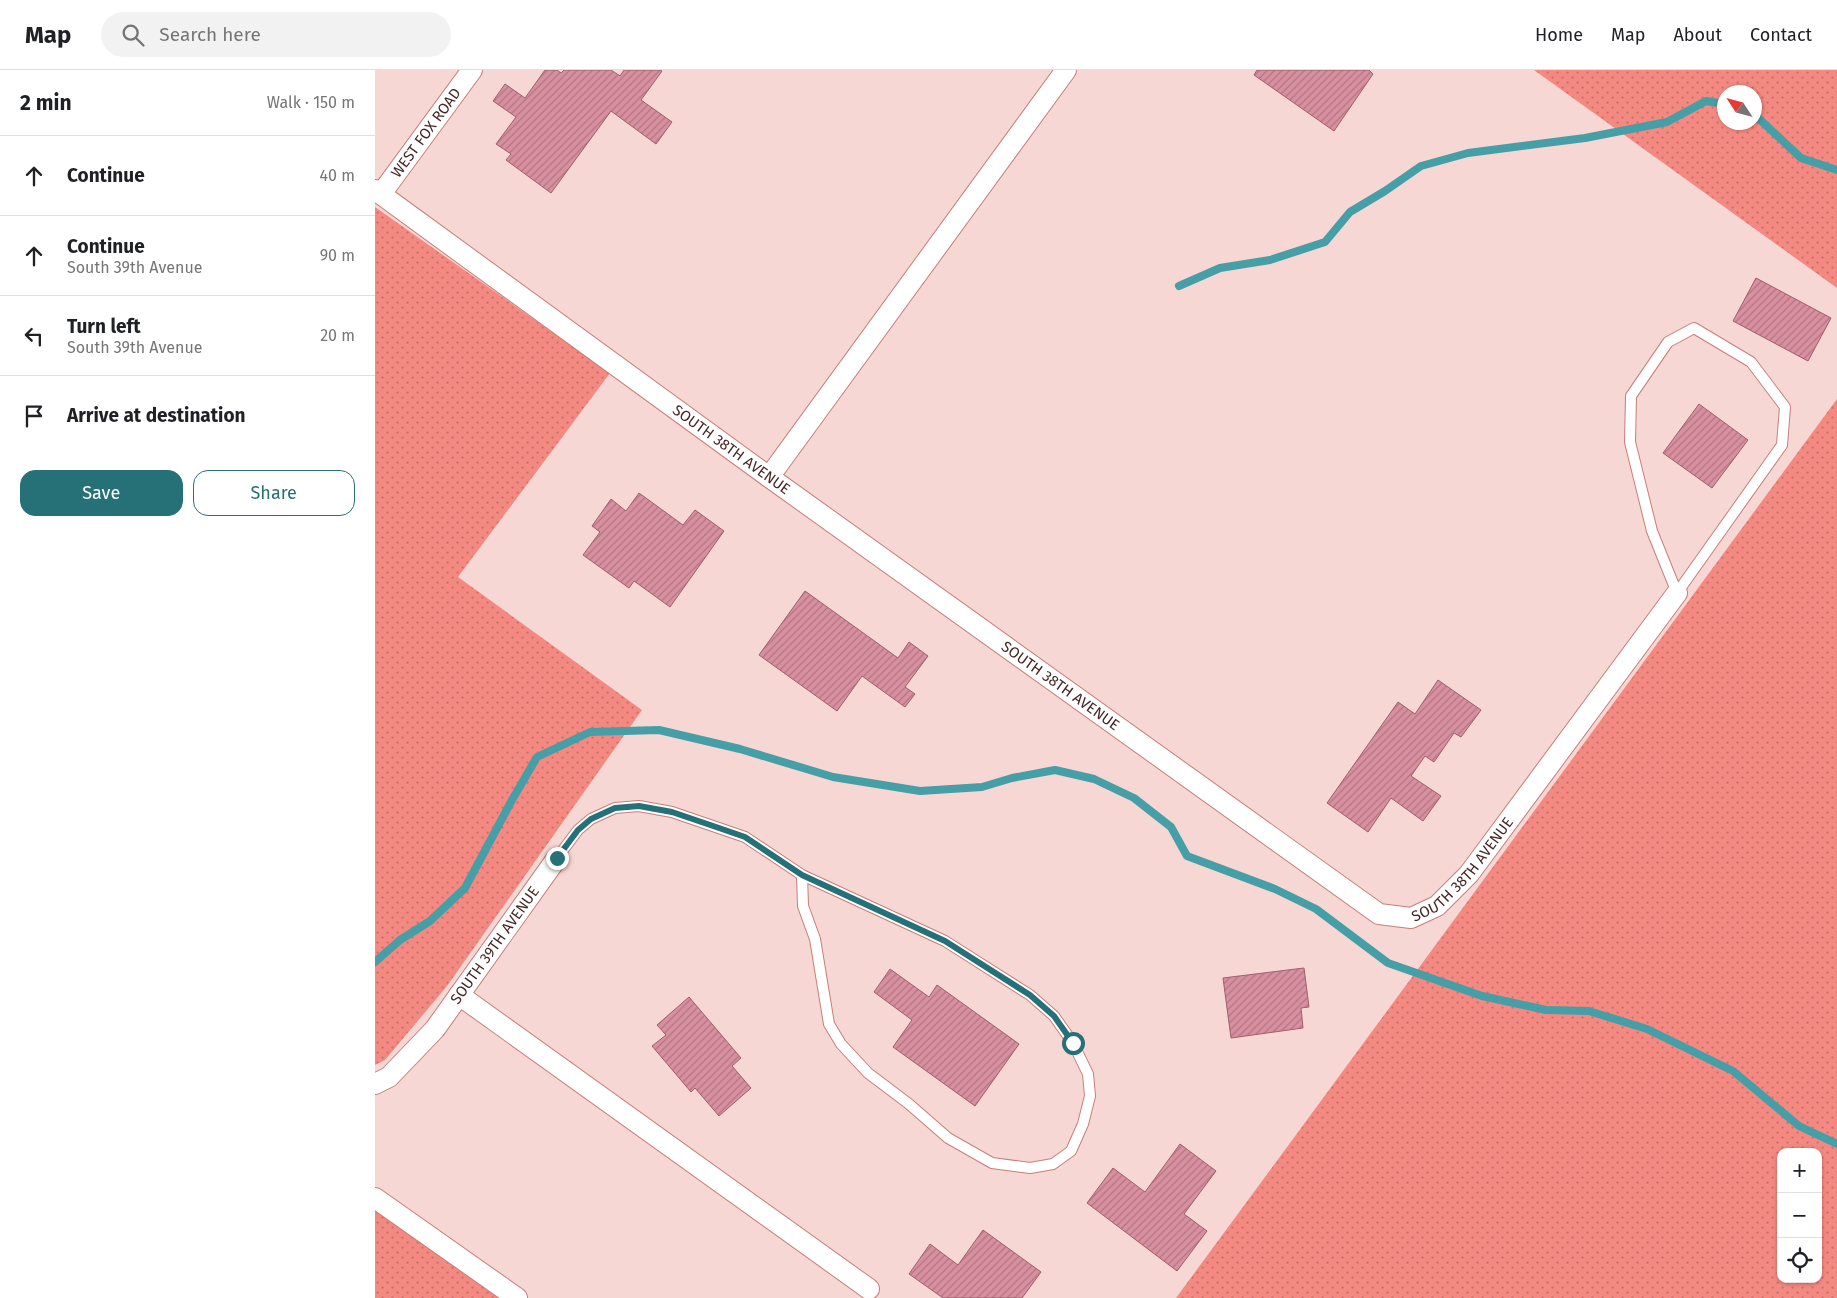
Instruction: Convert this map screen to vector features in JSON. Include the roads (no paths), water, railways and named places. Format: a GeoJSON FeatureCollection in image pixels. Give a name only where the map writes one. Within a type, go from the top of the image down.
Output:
{"type":"FeatureCollection","features":[{"type":"Feature","properties":{"kind":"street","name":"WEST FOX ROAD"},"geometry":{"type":"LineString","coordinates":[[378,192],[472,70]]}},
{"type":"Feature","properties":{"kind":"street"},"geometry":{"type":"LineString","coordinates":[[769,477],[1066,70]]}},
{"type":"Feature","properties":{"kind":"street","name":"SOUTH 38TH AVENUE"},"geometry":{"type":"LineString","coordinates":[[378,192],[769,477],[1379,914],[1411,918],[1437,906],[1469,874],[1677,593]]}},
{"type":"Feature","properties":{"kind":"street","name":"SOUTH 39TH AVENUE"},"geometry":{"type":"LineString","coordinates":[[375,1084],[389,1077],[435,1028],[557,858]]}},
{"type":"Feature","properties":{"kind":"street"},"geometry":{"type":"LineString","coordinates":[[459,995],[869,1289]]}},
{"type":"Feature","properties":{"kind":"street"},"geometry":{"type":"LineString","coordinates":[[375,1198],[517,1298]]}},
{"type":"Feature","properties":{"kind":"lane"},"geometry":{"type":"LineString","coordinates":[[1695,328],[1751,362],[1785,408],[1782,445],[1677,593],[1652,531],[1630,442],[1631,396],[1668,342],[1695,328]]}},
{"type":"Feature","properties":{"kind":"lane","name":"SOUTH 39TH AVENUE"},"geometry":{"type":"LineString","coordinates":[[557,858],[578,830],[591,819],[615,808],[639,806],[672,812],[745,837],[802,875],[945,941],[1030,995],[1054,1016],[1073,1043],[1088,1074],[1090,1096],[1083,1124],[1071,1151],[1053,1164],[1030,1168],[992,1163],[948,1138],[869,1073],[841,1044],[829,1024],[815,939],[803,906],[802,875]]}},
{"type":"Feature","properties":{"kind":"waterway"},"geometry":{"type":"LineString","coordinates":[[1179,286],[1220,268],[1270,260],[1325,242],[1350,212],[1421,166],[1468,153],[1585,138],[1667,122],[1706,101],[1717,103]]}},
{"type":"Feature","properties":{"kind":"waterway"},"geometry":{"type":"LineString","coordinates":[[1762,122],[1801,158],[1837,170]]}},
{"type":"Feature","properties":{"kind":"waterway"},"geometry":{"type":"LineString","coordinates":[[375,962],[400,940],[430,921],[465,888],[537,757],[590,732],[659,730],[740,749],[833,777],[920,791],[982,787],[1012,778],[1055,770],[1094,779],[1134,798],[1171,827],[1187,856],[1275,889],[1316,909],[1388,963],[1482,996],[1546,1010],[1589,1011],[1647,1029],[1733,1071],[1799,1126],[1837,1144]]}}]}
